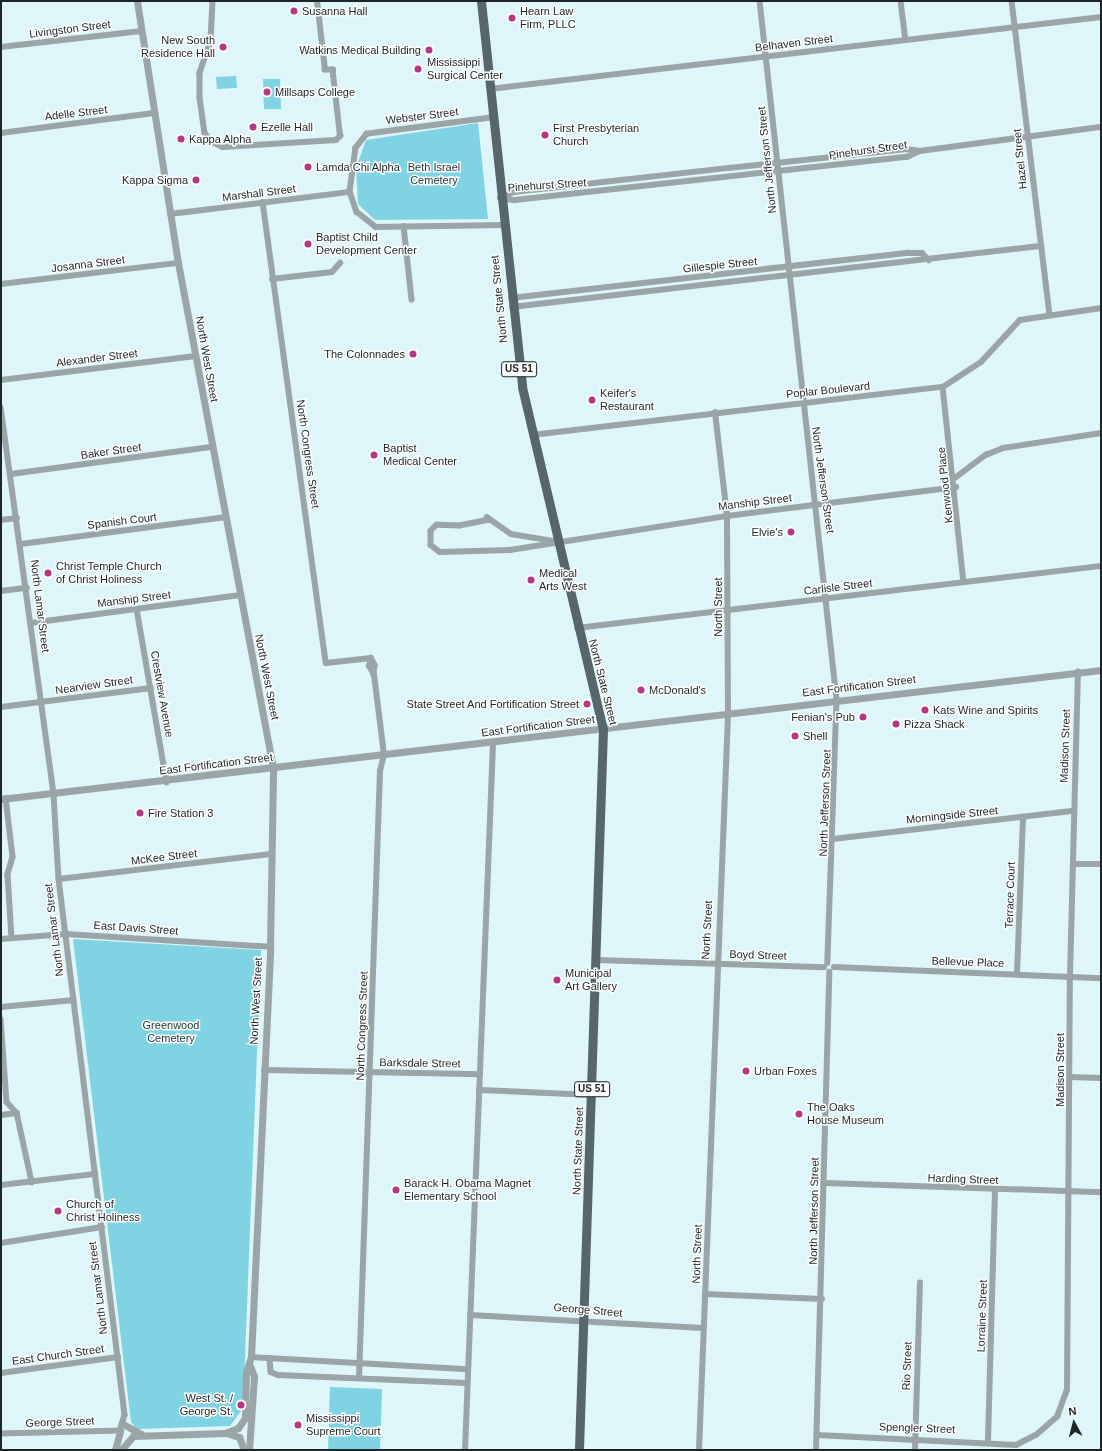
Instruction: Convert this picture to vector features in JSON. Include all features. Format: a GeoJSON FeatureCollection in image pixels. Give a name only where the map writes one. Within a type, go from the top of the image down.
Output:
{"type":"FeatureCollection","features":[{"type":"Feature","properties":{"kind":"main road","name":"North State Street"},"geometry":{"type":"LineString","coordinates":[[481,1],[490,88],[491,118],[511,303],[532,435],[577,628],[603,729],[592,1096],[579,1450]]}},
{"type":"Feature","properties":{"kind":"street","name":"North West Street"},"geometry":{"type":"LineString","coordinates":[[137,1],[178,263],[273,768],[270,947],[251,1357],[250,1366],[246,1372],[245,1413],[241,1425],[225,1433]]}},
{"type":"Feature","properties":{"kind":"street"},"geometry":{"type":"LineString","coordinates":[[213,1],[211,41],[200,73],[200,98],[205,133],[211,141],[222,147],[336,140],[340,136],[334,75],[333,70],[325,70],[317,1]]}},
{"type":"Feature","properties":{"kind":"street","name":"North Jefferson Street"},"geometry":{"type":"LineString","coordinates":[[760,1],[790,276],[802,403],[817,505],[837,700],[833,839],[826,965]]}},
{"type":"Feature","properties":{"kind":"street"},"geometry":{"type":"LineString","coordinates":[[901,1],[906,40]]}},
{"type":"Feature","properties":{"kind":"street","name":"Hazel Street"},"geometry":{"type":"LineString","coordinates":[[1012,1],[1039,246],[1050,314]]}},
{"type":"Feature","properties":{"kind":"street","name":"Belhaven Street"},"geometry":{"type":"LineString","coordinates":[[490,88],[1101,17]]}},
{"type":"Feature","properties":{"kind":"street","name":"Livingston Street"},"geometry":{"type":"LineString","coordinates":[[1,47],[141,31]]}},
{"type":"Feature","properties":{"kind":"street","name":"Adelle Street"},"geometry":{"type":"LineString","coordinates":[[1,133],[154,113]]}},
{"type":"Feature","properties":{"kind":"street","name":"Webster Street"},"geometry":{"type":"LineString","coordinates":[[350,192],[358,142],[374,132],[491,118]]}},
{"type":"Feature","properties":{"kind":"street","name":"Pinehurst Street"},"geometry":{"type":"LineString","coordinates":[[500,198],[515,200],[907,157],[920,152],[1101,127]]}},
{"type":"Feature","properties":{"kind":"street","name":"Pinehurst Street"},"geometry":{"type":"LineString","coordinates":[[500,198],[514,192],[729,168],[906,149],[920,152]]}},
{"type":"Feature","properties":{"kind":"street"},"geometry":{"type":"LineString","coordinates":[[850,155],[851,163]]}},
{"type":"Feature","properties":{"kind":"street"},"geometry":{"type":"LineString","coordinates":[[729,168],[730,177]]}},
{"type":"Feature","properties":{"kind":"street"},"geometry":{"type":"LineString","coordinates":[[677,174],[678,182]]}},
{"type":"Feature","properties":{"kind":"street"},"geometry":{"type":"LineString","coordinates":[[350,192],[353,205],[361,217],[376,227],[503,225]]}},
{"type":"Feature","properties":{"kind":"street","name":"Marshall Street"},"geometry":{"type":"LineString","coordinates":[[170,214],[350,192]]}},
{"type":"Feature","properties":{"kind":"street","name":"North Congress Street"},"geometry":{"type":"LineString","coordinates":[[263,202],[272,279],[326,663],[371,658],[375,665],[374,675],[384,755],[380,771],[371,1072],[359,1378]]}},
{"type":"Feature","properties":{"kind":"street"},"geometry":{"type":"LineString","coordinates":[[404,226],[412,300]]}},
{"type":"Feature","properties":{"kind":"street","name":"Gillespie Street"},"geometry":{"type":"LineString","coordinates":[[511,303],[790,276],[1039,246]]}},
{"type":"Feature","properties":{"kind":"street","name":"Gillespie Street"},"geometry":{"type":"LineString","coordinates":[[511,303],[914,252],[925,255],[929,260]]}},
{"type":"Feature","properties":{"kind":"street","name":"Josanna Street"},"geometry":{"type":"LineString","coordinates":[[1,284],[178,263]]}},
{"type":"Feature","properties":{"kind":"street"},"geometry":{"type":"LineString","coordinates":[[272,279],[332,272],[340,263]]}},
{"type":"Feature","properties":{"kind":"street","name":"Poplar Boulevard"},"geometry":{"type":"LineString","coordinates":[[532,435],[715,412],[943,387],[981,362],[1020,320],[1050,314],[1101,308]]}},
{"type":"Feature","properties":{"kind":"street","name":"Alexander Street"},"geometry":{"type":"LineString","coordinates":[[1,380],[196,356]]}},
{"type":"Feature","properties":{"kind":"street","name":"Kenwood Place"},"geometry":{"type":"LineString","coordinates":[[943,387],[956,487],[964,582]]}},
{"type":"Feature","properties":{"kind":"street","name":"North Lamar Street"},"geometry":{"type":"LineString","coordinates":[[1,407],[21,544],[54,795],[59,879],[118,1357],[121,1427],[115,1450]]}},
{"type":"Feature","properties":{"kind":"street","name":"North Street"},"geometry":{"type":"LineString","coordinates":[[699,1450],[716,964],[728,714],[726,516],[715,412]]}},
{"type":"Feature","properties":{"kind":"street"},"geometry":{"type":"LineString","coordinates":[[955,478],[986,455],[1004,448],[1101,433]]}},
{"type":"Feature","properties":{"kind":"street","name":"Baker Street"},"geometry":{"type":"LineString","coordinates":[[11,474],[212,447]]}},
{"type":"Feature","properties":{"kind":"street","name":"Manship Street"},"geometry":{"type":"LineString","coordinates":[[557,541],[515,536],[489,518],[460,526],[437,525],[431,531],[432,545],[440,552],[510,550],[557,541],[726,516],[956,487]]}},
{"type":"Feature","properties":{"kind":"street","name":"Spanish Court"},"geometry":{"type":"LineString","coordinates":[[21,544],[226,517]]}},
{"type":"Feature","properties":{"kind":"street"},"geometry":{"type":"LineString","coordinates":[[1,520],[17,518]]}},
{"type":"Feature","properties":{"kind":"street","name":"Carlisle Street"},"geometry":{"type":"LineString","coordinates":[[577,628],[1101,566]]}},
{"type":"Feature","properties":{"kind":"street"},"geometry":{"type":"LineString","coordinates":[[1,591],[27,588]]}},
{"type":"Feature","properties":{"kind":"street","name":"Manship Street"},"geometry":{"type":"LineString","coordinates":[[31,623],[240,595]]}},
{"type":"Feature","properties":{"kind":"street","name":"Crestview Avenue"},"geometry":{"type":"LineString","coordinates":[[136,609],[167,782]]}},
{"type":"Feature","properties":{"kind":"street","name":"East Fortification Street"},"geometry":{"type":"LineString","coordinates":[[4,799],[54,795],[167,782],[837,700],[1101,670]]}},
{"type":"Feature","properties":{"kind":"street","name":"Madison Street"},"geometry":{"type":"LineString","coordinates":[[1016,1445],[1036,1435],[1057,1417],[1067,1390],[1070,976],[1073,811],[1078,672]]}},
{"type":"Feature","properties":{"kind":"street","name":"Nearview Street"},"geometry":{"type":"LineString","coordinates":[[1,707],[151,688]]}},
{"type":"Feature","properties":{"kind":"street"},"geometry":{"type":"LineString","coordinates":[[465,1450],[493,743]]}},
{"type":"Feature","properties":{"kind":"street"},"geometry":{"type":"LineString","coordinates":[[4,799],[13,857],[8,875],[12,938]]}},
{"type":"Feature","properties":{"kind":"street","name":"Morningside Street"},"geometry":{"type":"LineString","coordinates":[[833,839],[1073,811]]}},
{"type":"Feature","properties":{"kind":"street","name":"Terrace Court"},"geometry":{"type":"LineString","coordinates":[[1017,974],[1023,817]]}},
{"type":"Feature","properties":{"kind":"street","name":"McKee Street"},"geometry":{"type":"LineString","coordinates":[[59,879],[271,854]]}},
{"type":"Feature","properties":{"kind":"street"},"geometry":{"type":"LineString","coordinates":[[1073,864],[1101,864]]}},
{"type":"Feature","properties":{"kind":"street","name":"East Davis Street"},"geometry":{"type":"LineString","coordinates":[[1,938],[66,934],[270,947]]}},
{"type":"Feature","properties":{"kind":"street","name":"Boyd Street"},"geometry":{"type":"LineString","coordinates":[[596,960],[716,964],[826,965]]}},
{"type":"Feature","properties":{"kind":"street"},"geometry":{"type":"LineString","coordinates":[[826,965],[834,967]]}},
{"type":"Feature","properties":{"kind":"street"},"geometry":{"type":"LineString","coordinates":[[826,965],[829,972],[834,967]]}},
{"type":"Feature","properties":{"kind":"street","name":"Bellevue Place"},"geometry":{"type":"LineString","coordinates":[[834,967],[1101,978]]}},
{"type":"Feature","properties":{"kind":"street","name":"North Jefferson Street"},"geometry":{"type":"LineString","coordinates":[[816,1450],[822,1299],[829,972]]}},
{"type":"Feature","properties":{"kind":"street"},"geometry":{"type":"LineString","coordinates":[[1,1007],[74,1000]]}},
{"type":"Feature","properties":{"kind":"street"},"geometry":{"type":"LineString","coordinates":[[1,1019],[7,1102],[17,1113],[32,1182]]}},
{"type":"Feature","properties":{"kind":"street","name":"Barksdale Street"},"geometry":{"type":"LineString","coordinates":[[264,1070],[480,1074]]}},
{"type":"Feature","properties":{"kind":"street"},"geometry":{"type":"LineString","coordinates":[[1070,1076],[1101,1078]]}},
{"type":"Feature","properties":{"kind":"street"},"geometry":{"type":"LineString","coordinates":[[479,1090],[592,1096]]}},
{"type":"Feature","properties":{"kind":"street"},"geometry":{"type":"LineString","coordinates":[[1,1115],[17,1113]]}},
{"type":"Feature","properties":{"kind":"street"},"geometry":{"type":"LineString","coordinates":[[1,1185],[95,1174]]}},
{"type":"Feature","properties":{"kind":"street","name":"Harding Street"},"geometry":{"type":"LineString","coordinates":[[825,1183],[1068,1193],[1101,1192]]}},
{"type":"Feature","properties":{"kind":"street","name":"Lorraine Street"},"geometry":{"type":"LineString","coordinates":[[988,1441],[995,1190]]}},
{"type":"Feature","properties":{"kind":"street"},"geometry":{"type":"LineString","coordinates":[[1,1243],[102,1227]]}},
{"type":"Feature","properties":{"kind":"street","name":"Rio Street"},"geometry":{"type":"LineString","coordinates":[[915,1450],[920,1283]]}},
{"type":"Feature","properties":{"kind":"street"},"geometry":{"type":"LineString","coordinates":[[705,1294],[822,1299]]}},
{"type":"Feature","properties":{"kind":"street","name":"George Street"},"geometry":{"type":"LineString","coordinates":[[470,1315],[584,1320],[703,1328]]}},
{"type":"Feature","properties":{"kind":"street","name":"East Church Street"},"geometry":{"type":"LineString","coordinates":[[1,1373],[118,1357]]}},
{"type":"Feature","properties":{"kind":"street"},"geometry":{"type":"LineString","coordinates":[[251,1357],[468,1369]]}},
{"type":"Feature","properties":{"kind":"street"},"geometry":{"type":"LineString","coordinates":[[270,1358],[274,1374],[468,1383]]}},
{"type":"Feature","properties":{"kind":"street","name":"North West Street"},"geometry":{"type":"LineString","coordinates":[[249,1450],[254,1376],[250,1366]]}},
{"type":"Feature","properties":{"kind":"street"},"geometry":{"type":"LineString","coordinates":[[121,1427],[145,1434]]}},
{"type":"Feature","properties":{"kind":"street","name":"George Street"},"geometry":{"type":"LineString","coordinates":[[1,1434],[121,1427]]}},
{"type":"Feature","properties":{"kind":"street"},"geometry":{"type":"LineString","coordinates":[[120,1450],[128,1438],[145,1434],[225,1433],[238,1437],[244,1450]]}},
{"type":"Feature","properties":{"kind":"street","name":"Spengler Street"},"geometry":{"type":"LineString","coordinates":[[817,1435],[988,1441],[1016,1445]]}},
{"type":"Feature","properties":{"kind":"green space"},"geometry":{"type":"Polygon","coordinates":[[[236,76],[237,88],[217,89],[216,77],[236,76]]]}},
{"type":"Feature","properties":{"kind":"green space"},"geometry":{"type":"Polygon","coordinates":[[[263,79],[280,79],[281,109],[264,109],[263,79]]]}},
{"type":"Feature","properties":{"kind":"green space","name":"Beth Israel Cemetery"},"geometry":{"type":"Polygon","coordinates":[[[478,123],[488,219],[375,220],[358,204],[356,168],[366,140],[478,123]]]}},
{"type":"Feature","properties":{"kind":"green space","name":"Greenwood Cemetery"},"geometry":{"type":"Polygon","coordinates":[[[73,939],[261,950],[243,1408],[230,1426],[137,1429],[131,1422],[73,939]]]}},
{"type":"Feature","properties":{"kind":"green space"},"geometry":{"type":"Polygon","coordinates":[[[330,1387],[382,1389],[380,1450],[328,1450],[330,1387]]]}},
{"type":"Feature","properties":{"kind":"place","name":"Susanna Hall"},"geometry":{"type":"Point","coordinates":[294,11]}},
{"type":"Feature","properties":{"kind":"place","name":"Hearn Law Firm, PLLC"},"geometry":{"type":"Point","coordinates":[512,18]}},
{"type":"Feature","properties":{"kind":"place","name":"New South Residence Hall"},"geometry":{"type":"Point","coordinates":[223,47]}},
{"type":"Feature","properties":{"kind":"place","name":"Watkins Medical Building"},"geometry":{"type":"Point","coordinates":[429,50]}},
{"type":"Feature","properties":{"kind":"place","name":"Mississippi Surgical Center"},"geometry":{"type":"Point","coordinates":[418,69]}},
{"type":"Feature","properties":{"kind":"place","name":"Millsaps College"},"geometry":{"type":"Point","coordinates":[267,92]}},
{"type":"Feature","properties":{"kind":"place","name":"Ezelle Hall"},"geometry":{"type":"Point","coordinates":[253,127]}},
{"type":"Feature","properties":{"kind":"place","name":"First Presbyterian Church"},"geometry":{"type":"Point","coordinates":[545,135]}},
{"type":"Feature","properties":{"kind":"place","name":"Kappa Alpha"},"geometry":{"type":"Point","coordinates":[181,139]}},
{"type":"Feature","properties":{"kind":"place","name":"Lamda Chi Alpha"},"geometry":{"type":"Point","coordinates":[308,167]}},
{"type":"Feature","properties":{"kind":"place","name":"Kappa Sigma"},"geometry":{"type":"Point","coordinates":[196,180]}},
{"type":"Feature","properties":{"kind":"place","name":"Baptist Child Development Center"},"geometry":{"type":"Point","coordinates":[308,244]}},
{"type":"Feature","properties":{"kind":"place","name":"The Colonnades"},"geometry":{"type":"Point","coordinates":[413,354]}},
{"type":"Feature","properties":{"kind":"place","name":"Keifer's Restaurant"},"geometry":{"type":"Point","coordinates":[592,400]}},
{"type":"Feature","properties":{"kind":"place","name":"Baptist Medical Center"},"geometry":{"type":"Point","coordinates":[374,455]}},
{"type":"Feature","properties":{"kind":"place","name":"Elvie's"},"geometry":{"type":"Point","coordinates":[791,532]}},
{"type":"Feature","properties":{"kind":"place","name":"Christ Temple Church of Christ Holiness"},"geometry":{"type":"Point","coordinates":[48,573]}},
{"type":"Feature","properties":{"kind":"place","name":"Medical Arts West"},"geometry":{"type":"Point","coordinates":[531,580]}},
{"type":"Feature","properties":{"kind":"place","name":"McDonald's"},"geometry":{"type":"Point","coordinates":[641,690]}},
{"type":"Feature","properties":{"kind":"place","name":"State Street And Fortification Street"},"geometry":{"type":"Point","coordinates":[587,704]}},
{"type":"Feature","properties":{"kind":"place","name":"Kats Wine and Spirits"},"geometry":{"type":"Point","coordinates":[925,710]}},
{"type":"Feature","properties":{"kind":"place","name":"Fenian's Pub"},"geometry":{"type":"Point","coordinates":[863,717]}},
{"type":"Feature","properties":{"kind":"place","name":"Pizza Shack"},"geometry":{"type":"Point","coordinates":[896,724]}},
{"type":"Feature","properties":{"kind":"place","name":"Shell"},"geometry":{"type":"Point","coordinates":[795,736]}},
{"type":"Feature","properties":{"kind":"place","name":"Fire Station 3"},"geometry":{"type":"Point","coordinates":[140,813]}},
{"type":"Feature","properties":{"kind":"place","name":"Municipal Art Gallery"},"geometry":{"type":"Point","coordinates":[557,980]}},
{"type":"Feature","properties":{"kind":"place","name":"Urban Foxes"},"geometry":{"type":"Point","coordinates":[746,1071]}},
{"type":"Feature","properties":{"kind":"place","name":"The Oaks House Museum"},"geometry":{"type":"Point","coordinates":[799,1114]}},
{"type":"Feature","properties":{"kind":"place","name":"Barack H. Obama Magnet Elementary School"},"geometry":{"type":"Point","coordinates":[396,1190]}},
{"type":"Feature","properties":{"kind":"place","name":"Church of Christ Holiness"},"geometry":{"type":"Point","coordinates":[58,1211]}},
{"type":"Feature","properties":{"kind":"place","name":"West St. / George St."},"geometry":{"type":"Point","coordinates":[241,1405]}},
{"type":"Feature","properties":{"kind":"place","name":"Mississippi Supreme Court"},"geometry":{"type":"Point","coordinates":[298,1425]}}]}
